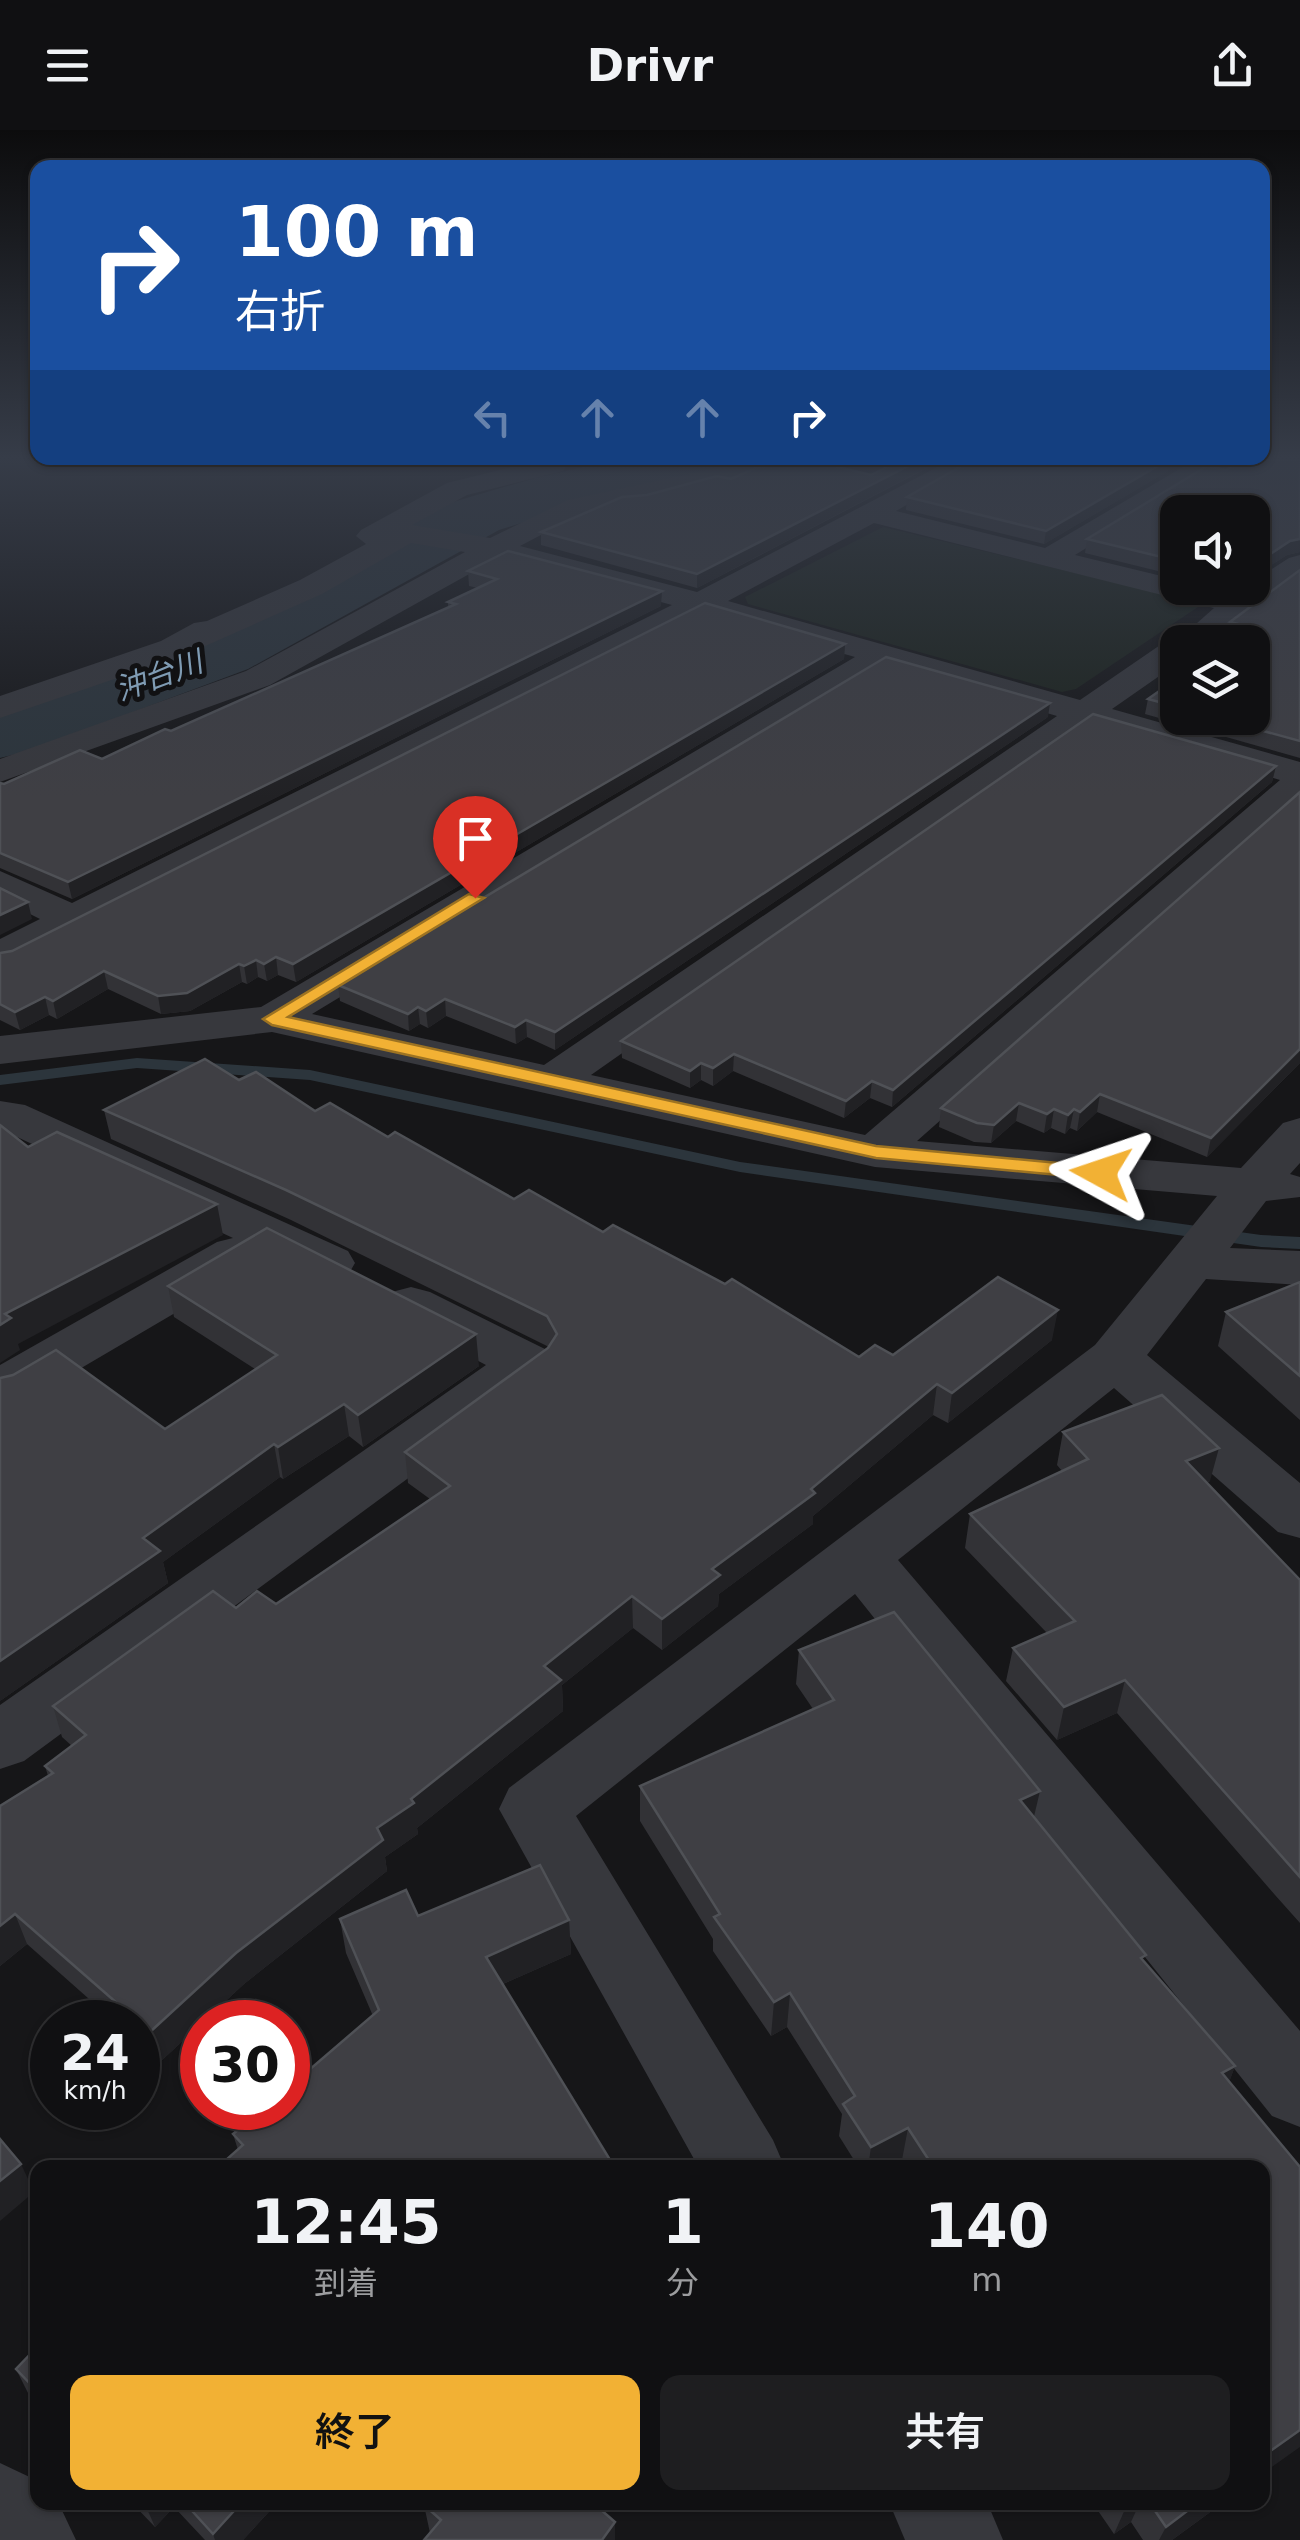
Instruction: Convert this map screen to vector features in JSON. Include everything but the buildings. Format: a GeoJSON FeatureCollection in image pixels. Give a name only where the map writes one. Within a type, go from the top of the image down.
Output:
{"type":"FeatureCollection","features":[{"type":"Feature","properties":{"kind":"street"},"geometry":{"type":"LineString","coordinates":[[173,648],[308,572]]}},
{"type":"Feature","properties":{"kind":"street"},"geometry":{"type":"LineString","coordinates":[[0,708],[173,648],[312,588],[339,572]]}},
{"type":"Feature","properties":{"kind":"street"},"geometry":{"type":"LineString","coordinates":[[0,771],[258,678],[435,572]]}},
{"type":"Feature","properties":{"kind":"street"},"geometry":{"type":"LineString","coordinates":[[582,572],[1300,774]]}},
{"type":"Feature","properties":{"kind":"street"},"geometry":{"type":"LineString","coordinates":[[0,956],[760,572]]}},
{"type":"Feature","properties":{"kind":"street"},"geometry":{"type":"LineString","coordinates":[[1108,572],[1160,585]]}},
{"type":"Feature","properties":{"kind":"street"},"geometry":{"type":"LineString","coordinates":[[1211,625],[1240,605]]}},
{"type":"Feature","properties":{"kind":"street"},"geometry":{"type":"LineString","coordinates":[[272,1019],[882,654]]}},
{"type":"Feature","properties":{"kind":"street"},"geometry":{"type":"LineString","coordinates":[[550,1082],[1160,660]]}},
{"type":"Feature","properties":{"kind":"street"},"geometry":{"type":"LineString","coordinates":[[876,1152],[1300,782]]}},
{"type":"Feature","properties":{"kind":"street"},"geometry":{"type":"LineString","coordinates":[[0,883],[71,918]]}},
{"type":"Feature","properties":{"kind":"street"},"geometry":{"type":"LineString","coordinates":[[0,1050],[272,1019],[876,1152],[1276,1187]]}},
{"type":"Feature","properties":{"kind":"street"},"geometry":{"type":"LineString","coordinates":[[0,1115],[8,1115],[272,1234],[527,1363],[0,1741]]}},
{"type":"Feature","properties":{"kind":"street"},"geometry":{"type":"LineString","coordinates":[[739,2160],[534,1809],[1115,1358],[1192,1262],[1276,1187],[1300,1133]]}},
{"type":"Feature","properties":{"kind":"street"},"geometry":{"type":"LineString","coordinates":[[0,1390],[272,1234]]}},
{"type":"Feature","properties":{"kind":"street"},"geometry":{"type":"LineString","coordinates":[[1192,1262],[1300,1268]]}},
{"type":"Feature","properties":{"kind":"street"},"geometry":{"type":"LineString","coordinates":[[1115,1358],[1300,1516]]}},
{"type":"Feature","properties":{"kind":"street"},"geometry":{"type":"LineString","coordinates":[[859,1556],[1300,2090]]}},
{"type":"Feature","properties":{"kind":"street"},"geometry":{"type":"LineString","coordinates":[[0,2508],[29,2540]]}},
{"type":"Feature","properties":{"kind":"street"},"geometry":{"type":"LineString","coordinates":[[939,2510],[956,2540]]}},
{"type":"Feature","properties":{"kind":"shaded area"},"geometry":{"type":"Polygon","coordinates":[[[793,572],[1073,572],[1160,593],[1160,605],[1198,607],[1171,625],[1160,625],[1160,633],[1076,689],[1062,692],[748,604],[745,597],[793,572]]]}},
{"type":"Feature","properties":{"kind":"waterway","name":"沖台川"},"geometry":{"type":"LineString","coordinates":[[0,734],[221,653],[371,572]]}},
{"type":"Feature","properties":{"kind":"waterway"},"geometry":{"type":"LineString","coordinates":[[0,1080],[137,1063],[310,1075],[740,1167],[1261,1241],[1300,1243]]}},
{"type":"Feature","properties":{"kind":"route"},"geometry":{"type":"LineString","coordinates":[[475,898],[272,1019],[876,1152],[1101,1173]]}}]}
